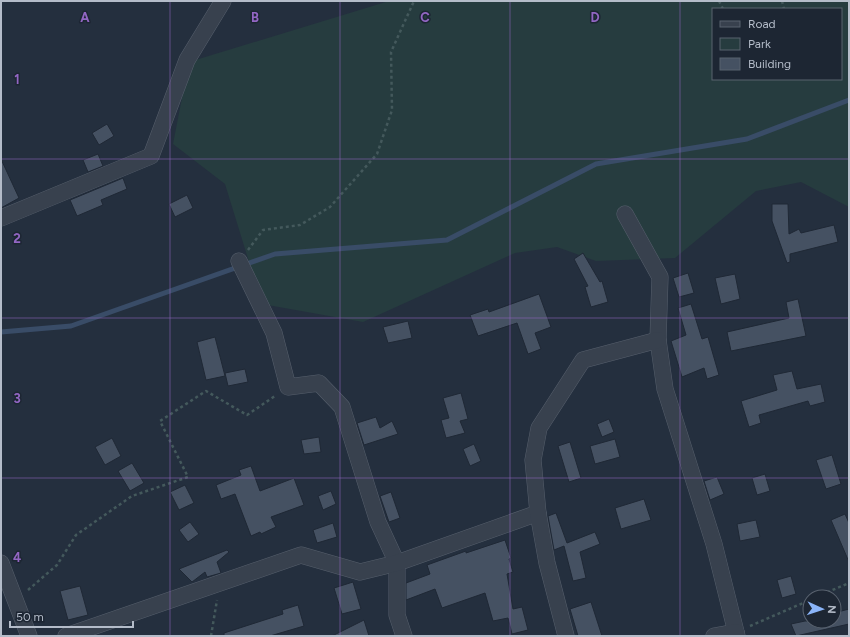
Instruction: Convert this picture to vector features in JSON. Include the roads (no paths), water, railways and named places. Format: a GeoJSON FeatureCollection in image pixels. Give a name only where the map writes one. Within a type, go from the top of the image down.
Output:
{"type":"FeatureCollection","features":[{"type":"Feature","properties":{"kind":"street"},"geometry":{"type":"LineString","coordinates":[[1,218],[151,156],[187,60],[223,1]]}},
{"type":"Feature","properties":{"kind":"street"},"geometry":{"type":"LineString","coordinates":[[625,214],[660,277],[658,340],[665,389],[714,544],[736,634],[714,636]]}},
{"type":"Feature","properties":{"kind":"street"},"geometry":{"type":"LineString","coordinates":[[239,261],[274,333],[288,387],[319,383],[342,407],[378,522],[397,563],[397,615],[404,636]]}},
{"type":"Feature","properties":{"kind":"street"},"geometry":{"type":"LineString","coordinates":[[566,636],[547,563],[538,513],[532,460],[539,428],[583,360],[658,340]]}},
{"type":"Feature","properties":{"kind":"street"},"geometry":{"type":"LineString","coordinates":[[66,636],[301,555],[360,572],[397,563],[538,513]]}},
{"type":"Feature","properties":{"kind":"street"},"geometry":{"type":"LineString","coordinates":[[1,563],[29,636]]}},
{"type":"Feature","properties":{"kind":"waterway"},"geometry":{"type":"LineString","coordinates":[[1,332],[71,326],[275,254],[447,240],[596,164],[747,139],[849,100]]}}]}
